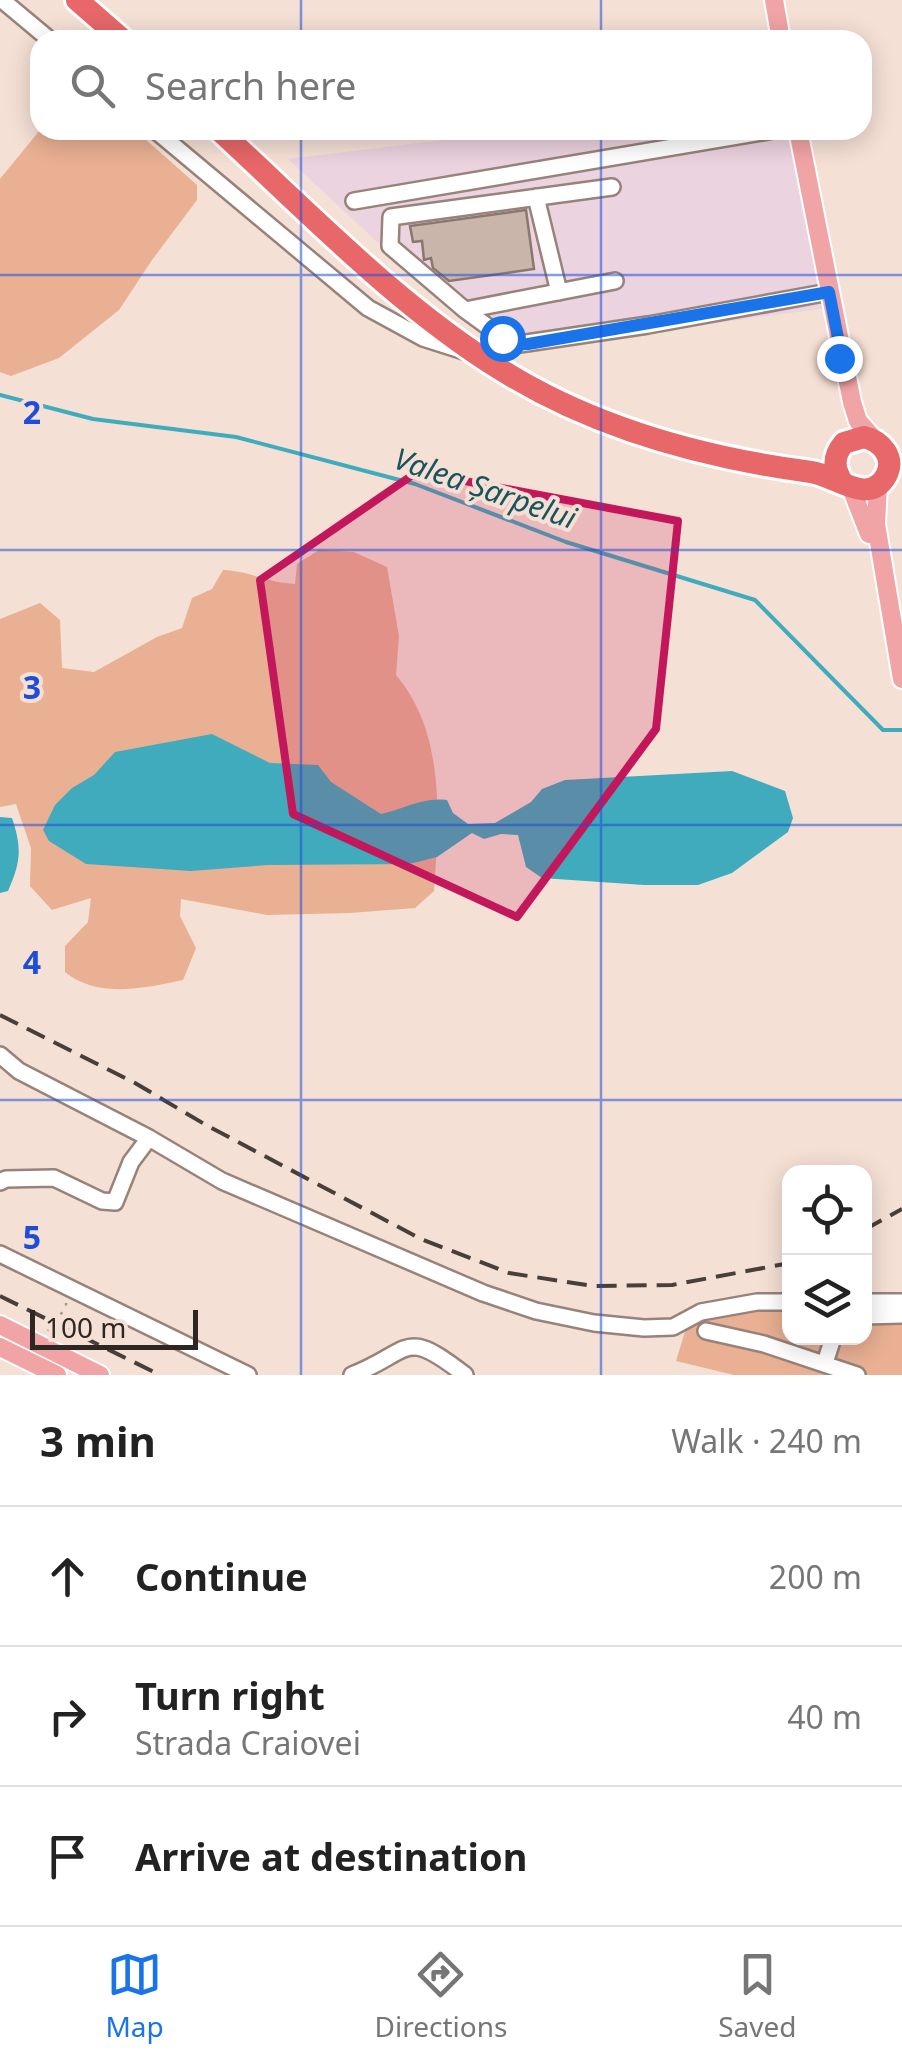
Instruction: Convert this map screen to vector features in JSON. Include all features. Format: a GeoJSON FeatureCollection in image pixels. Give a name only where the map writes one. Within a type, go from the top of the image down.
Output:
{"type":"FeatureCollection","features":[{"type":"Feature","properties":{"kind":"highway"},"geometry":{"type":"LineString","coordinates":[[77,0],[112,30]]}},
{"type":"Feature","properties":{"kind":"highway"},"geometry":{"type":"LineString","coordinates":[[231,140],[416,306],[482,356],[536,389],[636,433],[754,466],[822,474],[847,486],[869,489],[888,478],[887,448],[854,438],[816,459],[726,457]]}},
{"type":"Feature","properties":{"kind":"highway"},"geometry":{"type":"LineString","coordinates":[[842,446],[835,467],[847,486]]}},
{"type":"Feature","properties":{"kind":"main road"},"geometry":{"type":"LineString","coordinates":[[774,0],[779,30]]}},
{"type":"Feature","properties":{"kind":"main road"},"geometry":{"type":"LineString","coordinates":[[800,140],[856,415],[887,448]]}},
{"type":"Feature","properties":{"kind":"main road"},"geometry":{"type":"LineString","coordinates":[[838,338],[846,415],[842,446]]}},
{"type":"Feature","properties":{"kind":"main road"},"geometry":{"type":"LineString","coordinates":[[888,478],[875,513],[902,680]]}},
{"type":"Feature","properties":{"kind":"main road"},"geometry":{"type":"LineString","coordinates":[[847,486],[864,516],[884,578]]}},
{"type":"Feature","properties":{"kind":"main road"},"geometry":{"type":"LineString","coordinates":[[0,1326],[100,1375]]}},
{"type":"Feature","properties":{"kind":"main road"},"geometry":{"type":"LineString","coordinates":[[0,1347],[57,1375]]}},
{"type":"Feature","properties":{"kind":"street"},"geometry":{"type":"LineString","coordinates":[[2,0],[38,30]]}},
{"type":"Feature","properties":{"kind":"street"},"geometry":{"type":"LineString","coordinates":[[168,140],[380,316],[423,338],[482,356]]}},
{"type":"Feature","properties":{"kind":"street"},"geometry":{"type":"LineString","coordinates":[[354,201],[715,140]]}},
{"type":"Feature","properties":{"kind":"street"},"geometry":{"type":"LineString","coordinates":[[612,187],[392,217],[390,246],[513,345],[829,292]]}},
{"type":"Feature","properties":{"kind":"street"},"geometry":{"type":"LineString","coordinates":[[536,197],[559,292]]}},
{"type":"Feature","properties":{"kind":"street"},"geometry":{"type":"LineString","coordinates":[[465,310],[615,281]]}},
{"type":"Feature","properties":{"kind":"street"},"geometry":{"type":"LineString","coordinates":[[380,316],[398,318],[416,306]]}},
{"type":"Feature","properties":{"kind":"street"},"geometry":{"type":"LineString","coordinates":[[0,1055],[19,1071],[222,1181],[483,1293],[536,1311],[594,1323],[658,1327],[672,1326],[701,1312],[757,1302],[782,1302]]}},
{"type":"Feature","properties":{"kind":"street"},"geometry":{"type":"LineString","coordinates":[[0,1182],[54,1178],[102,1201],[115,1202],[131,1162],[148,1138]]}},
{"type":"Feature","properties":{"kind":"street"},"geometry":{"type":"LineString","coordinates":[[0,1254],[248,1375]]}},
{"type":"Feature","properties":{"kind":"street"},"geometry":{"type":"LineString","coordinates":[[872,1302],[902,1302]]}},
{"type":"Feature","properties":{"kind":"street"},"geometry":{"type":"LineString","coordinates":[[872,1316],[902,1316]]}},
{"type":"Feature","properties":{"kind":"street"},"geometry":{"type":"LineString","coordinates":[[706,1331],[764,1344],[857,1375]]}},
{"type":"Feature","properties":{"kind":"street"},"geometry":{"type":"LineString","coordinates":[[352,1375],[409,1345],[426,1348],[464,1375]]}},
{"type":"Feature","properties":{"kind":"street"},"geometry":{"type":"LineString","coordinates":[[825,1363],[831,1345]]}},
{"type":"Feature","properties":{"kind":"path"},"geometry":{"type":"LineString","coordinates":[[40,1346],[66,1306],[66,1286]]}},
{"type":"Feature","properties":{"kind":"highlighted area"},"geometry":{"type":"Polygon","coordinates":[[[417,472],[678,521],[656,729],[517,917],[293,814],[260,580],[417,472]]]}},
{"type":"Feature","properties":{"kind":"shaded area"},"geometry":{"type":"Polygon","coordinates":[[[32,140],[146,140],[197,185],[197,200],[119,310],[59,358],[11,376],[0,372],[0,179],[32,140]]]}},
{"type":"Feature","properties":{"kind":"shaded area"},"geometry":{"type":"Polygon","coordinates":[[[443,140],[796,140],[826,308],[518,350],[426,287],[288,159],[443,140]]]}},
{"type":"Feature","properties":{"kind":"shaded area"},"geometry":{"type":"Polygon","coordinates":[[[319,550],[354,552],[387,567],[399,636],[396,675],[424,724],[436,778],[434,891],[415,908],[350,913],[267,915],[181,899],[180,916],[196,948],[183,980],[107,989],[78,980],[65,972],[65,946],[88,922],[91,898],[52,910],[30,886],[31,848],[16,804],[0,807],[0,619],[40,603],[60,620],[62,668],[94,672],[157,637],[182,628],[192,598],[212,589],[223,570],[295,584],[297,564],[319,550]]]}},
{"type":"Feature","properties":{"kind":"shaded area"},"geometry":{"type":"Polygon","coordinates":[[[782,1310],[782,1345],[872,1345],[872,1310],[902,1310],[902,1375],[734,1375],[676,1361],[686,1328],[711,1319],[782,1310]]]}},
{"type":"Feature","properties":{"kind":"water"},"geometry":{"type":"Polygon","coordinates":[[[212,734],[270,763],[318,765],[331,782],[381,814],[421,802],[447,800],[453,813],[468,824],[495,823],[531,802],[542,789],[565,780],[732,771],[785,791],[793,818],[788,832],[732,873],[698,885],[542,878],[526,867],[518,835],[484,839],[472,833],[437,857],[409,864],[268,865],[191,871],[86,864],[49,841],[43,830],[55,805],[72,788],[94,775],[115,752],[212,734]]]}},
{"type":"Feature","properties":{"kind":"water"},"geometry":{"type":"Polygon","coordinates":[[[0,817],[12,818],[19,855],[8,891],[0,893],[0,817]]]}},
{"type":"Feature","properties":{"kind":"building"},"geometry":{"type":"Polygon","coordinates":[[[526,210],[534,269],[449,281],[433,268],[431,258],[424,260],[422,241],[413,242],[410,226],[526,210]]]}},
{"type":"Feature","properties":{"kind":"waterway","name":"Valea Șarpelui"},"geometry":{"type":"LineString","coordinates":[[0,395],[93,419],[236,437],[415,484],[566,542],[755,600],[883,730],[902,730]]}},
{"type":"Feature","properties":{"kind":"railway"},"geometry":{"type":"LineString","coordinates":[[0,1015],[135,1083],[421,1239],[509,1273],[593,1286],[672,1285],[782,1264]]}},
{"type":"Feature","properties":{"kind":"railway"},"geometry":{"type":"LineString","coordinates":[[872,1226],[902,1209]]}},
{"type":"Feature","properties":{"kind":"railway"},"geometry":{"type":"LineString","coordinates":[[0,1296],[160,1375]]}},
{"type":"Feature","properties":{"kind":"route"},"geometry":{"type":"LineString","coordinates":[[502,338],[513,345],[528,344],[829,292],[839,358]]}}]}
